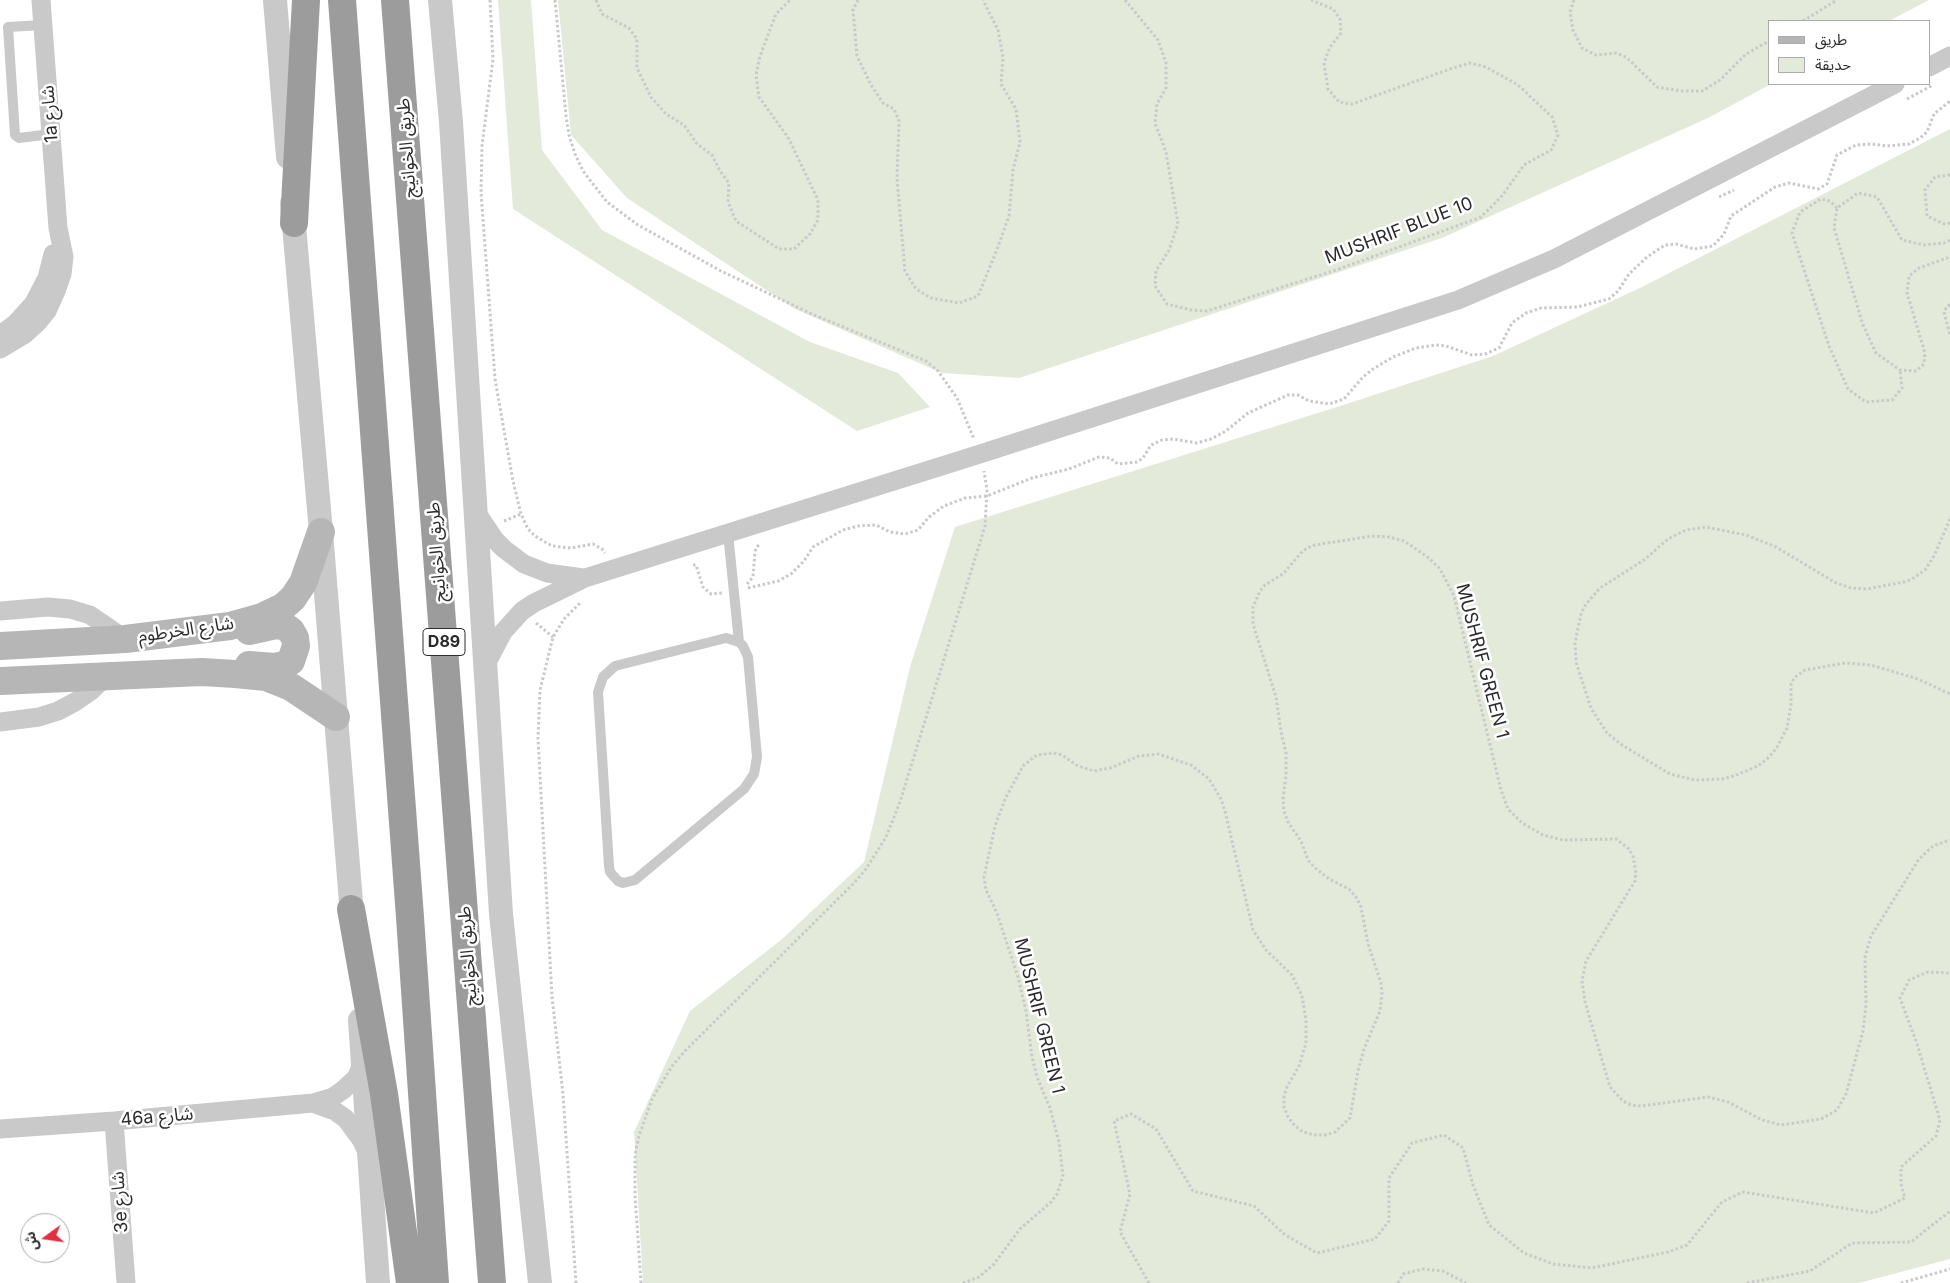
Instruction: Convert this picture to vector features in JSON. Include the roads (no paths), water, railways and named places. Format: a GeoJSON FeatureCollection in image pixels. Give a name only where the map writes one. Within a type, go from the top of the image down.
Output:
{"type":"FeatureCollection","features":[{"type":"Feature","properties":{"kind":"highway"},"geometry":{"type":"LineString","coordinates":[[294,223],[306,0]]}},
{"type":"Feature","properties":{"kind":"highway"},"geometry":{"type":"LineString","coordinates":[[342,0],[410,917],[435,1283]]}},
{"type":"Feature","properties":{"kind":"highway","name":"طريق الخوانيج"},"geometry":{"type":"LineString","coordinates":[[396,0],[492,1283]]}},
{"type":"Feature","properties":{"kind":"highway"},"geometry":{"type":"LineString","coordinates":[[351,909],[384,1094],[410,1283]]}},
{"type":"Feature","properties":{"kind":"main road","name":"شارع الخرطوم"},"geometry":{"type":"LineString","coordinates":[[0,646],[125,639],[238,624],[262,617],[283,607],[293,598],[303,583],[321,532]]}},
{"type":"Feature","properties":{"kind":"main road"},"geometry":{"type":"LineString","coordinates":[[202,672],[232,663],[266,667],[284,665],[291,661],[296,646],[295,638],[284,626],[276,625],[228,634],[215,633],[203,629]]}},
{"type":"Feature","properties":{"kind":"main road"},"geometry":{"type":"LineString","coordinates":[[0,681],[202,672],[266,677],[290,686],[336,717]]}},
{"type":"Feature","properties":{"kind":"street","name":"1a شارع"},"geometry":{"type":"LineString","coordinates":[[40,307],[56,291],[62,274],[64,256],[58,228],[41,0]]}},
{"type":"Feature","properties":{"kind":"street","name":"46a شارع"},"geometry":{"type":"LineString","coordinates":[[275,0],[364,1063],[378,1283]]}},
{"type":"Feature","properties":{"kind":"street"},"geometry":{"type":"LineString","coordinates":[[440,0],[451,122],[474,509],[506,971],[540,1283]]}},
{"type":"Feature","properties":{"kind":"street"},"geometry":{"type":"LineString","coordinates":[[1930,66],[1950,56]]}},
{"type":"Feature","properties":{"kind":"street"},"geometry":{"type":"LineString","coordinates":[[485,666],[503,632],[522,611],[584,578],[980,454],[1425,311],[1490,287],[1554,259],[1894,85]]}},
{"type":"Feature","properties":{"kind":"street"},"geometry":{"type":"LineString","coordinates":[[0,335],[40,307]]}},
{"type":"Feature","properties":{"kind":"street"},"geometry":{"type":"LineString","coordinates":[[0,349],[26,334],[40,307]]}},
{"type":"Feature","properties":{"kind":"street"},"geometry":{"type":"LineString","coordinates":[[474,509],[495,540],[508,553],[524,564],[547,573],[584,578]]}},
{"type":"Feature","properties":{"kind":"street"},"geometry":{"type":"LineString","coordinates":[[0,611],[48,607],[70,608],[90,615],[125,639]]}},
{"type":"Feature","properties":{"kind":"street"},"geometry":{"type":"LineString","coordinates":[[0,722],[39,717],[58,711],[91,691],[105,677]]}},
{"type":"Feature","properties":{"kind":"street","name":"46a شارع"},"geometry":{"type":"LineString","coordinates":[[0,1129],[314,1103],[333,1097],[343,1090],[356,1078],[364,1063]]}},
{"type":"Feature","properties":{"kind":"street","name":"46a شارع"},"geometry":{"type":"LineString","coordinates":[[314,1103],[336,1111],[346,1120],[362,1141],[371,1166]]}},
{"type":"Feature","properties":{"kind":"street","name":"3e شارع"},"geometry":{"type":"LineString","coordinates":[[114,1121],[126,1283]]}},
{"type":"Feature","properties":{"kind":"lane"},"geometry":{"type":"LineString","coordinates":[[43,25],[4,24],[15,135],[18,138],[51,134]]}},
{"type":"Feature","properties":{"kind":"lane"},"geometry":{"type":"LineString","coordinates":[[728,533],[739,642],[748,656],[756,757],[754,774],[744,789],[635,880],[629,882],[618,881],[610,872],[609,866],[598,692],[603,677],[615,666],[719,639],[726,638],[739,642]]}}]}
